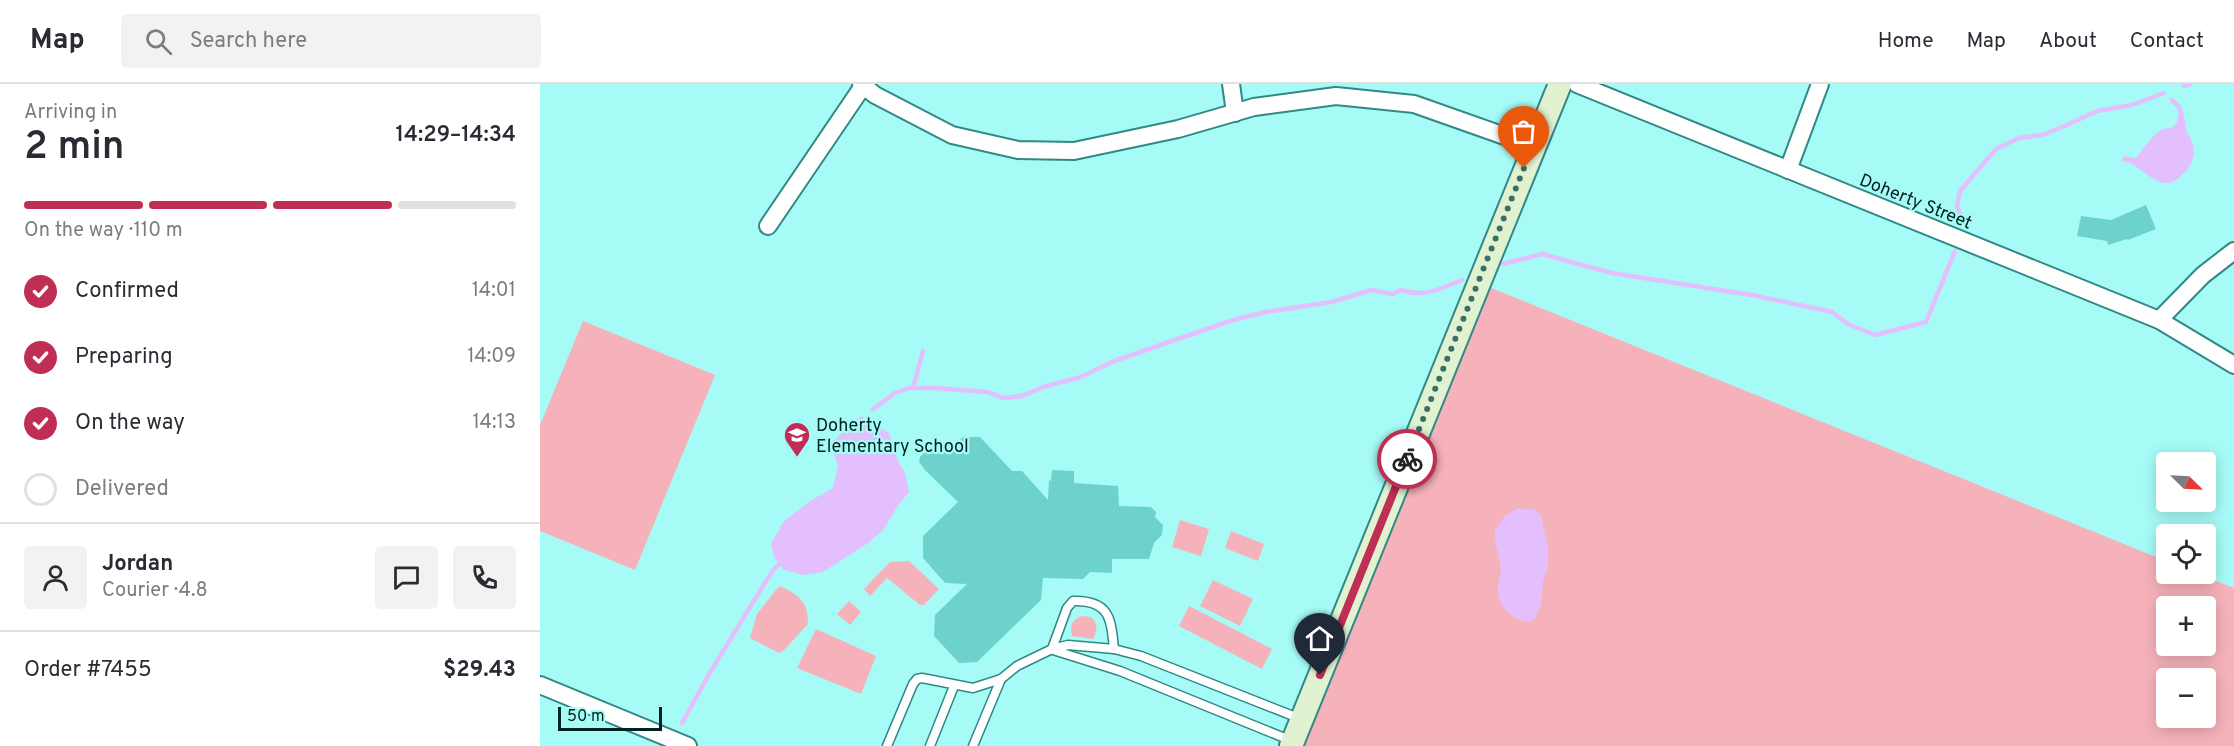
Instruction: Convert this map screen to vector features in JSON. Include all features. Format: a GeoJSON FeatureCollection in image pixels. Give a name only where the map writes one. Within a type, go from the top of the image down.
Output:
{"type":"FeatureCollection","features":[{"type":"Feature","properties":{"kind":"street"},"geometry":{"type":"LineString","coordinates":[[1231,84],[1235,113]]}},
{"type":"Feature","properties":{"kind":"street"},"geometry":{"type":"LineString","coordinates":[[1292,744],[1560,84]]}},
{"type":"Feature","properties":{"kind":"street","name":"Doherty Street"},"geometry":{"type":"LineString","coordinates":[[1577,84],[2159,320],[2234,365]]}},
{"type":"Feature","properties":{"kind":"street"},"geometry":{"type":"LineString","coordinates":[[1788,170],[1820,84]]}},
{"type":"Feature","properties":{"kind":"street"},"geometry":{"type":"LineString","coordinates":[[768,226],[862,85],[875,95],[952,135],[1018,150],[1074,151],[1178,129],[1254,107],[1336,96],[1414,104],[1533,146]]}},
{"type":"Feature","properties":{"kind":"street"},"geometry":{"type":"LineString","coordinates":[[2159,320],[2203,275],[2234,251]]}},
{"type":"Feature","properties":{"kind":"street"},"geometry":{"type":"LineString","coordinates":[[540,685],[688,746]]}},
{"type":"Feature","properties":{"kind":"lane"},"geometry":{"type":"LineString","coordinates":[[1052,649],[1067,608],[1073,601],[1084,601],[1093,602],[1107,615],[1111,625],[1114,649]]}},
{"type":"Feature","properties":{"kind":"lane"},"geometry":{"type":"LineString","coordinates":[[887,746],[917,679],[973,688],[1001,679],[1017,666],[1052,649],[1068,645],[1114,649],[1141,656],[1302,719]]}},
{"type":"Feature","properties":{"kind":"lane"},"geometry":{"type":"LineString","coordinates":[[1052,649],[1120,671],[1292,744]]}},
{"type":"Feature","properties":{"kind":"lane"},"geometry":{"type":"LineString","coordinates":[[973,746],[1001,679]]}},
{"type":"Feature","properties":{"kind":"lane"},"geometry":{"type":"LineString","coordinates":[[930,746],[954,686]]}},
{"type":"Feature","properties":{"kind":"shaded area"},"geometry":{"type":"Polygon","coordinates":[[[2169,97],[2178,102],[2182,110],[2194,152],[2185,172],[2176,180],[2165,183],[2159,182],[2132,164],[2121,161],[2124,156],[2136,158],[2155,134],[2175,125],[2178,119],[2178,109],[2171,103],[2169,97]]]}},
{"type":"Feature","properties":{"kind":"shaded area"},"geometry":{"type":"Polygon","coordinates":[[[1479,283],[2156,557],[2156,584],[2216,584],[2216,581],[2234,588],[2234,746],[1291,746],[1479,283]]]}},
{"type":"Feature","properties":{"kind":"shaded area"},"geometry":{"type":"Polygon","coordinates":[[[583,321],[715,375],[635,570],[540,531],[540,425],[583,321]]]}},
{"type":"Feature","properties":{"kind":"shaded area"},"geometry":{"type":"Polygon","coordinates":[[[861,416],[889,433],[897,459],[905,473],[909,492],[883,530],[868,543],[823,572],[803,575],[784,570],[774,557],[771,544],[784,521],[810,501],[833,488],[838,465],[830,444],[861,416]]]}},
{"type":"Feature","properties":{"kind":"shaded area"},"geometry":{"type":"Polygon","coordinates":[[[1518,508],[1534,510],[1541,515],[1548,548],[1548,566],[1543,581],[1541,604],[1535,618],[1528,622],[1516,618],[1506,610],[1498,593],[1501,567],[1495,530],[1505,516],[1518,508]]]}},
{"type":"Feature","properties":{"kind":"shaded area"},"geometry":{"type":"Polygon","coordinates":[[[1180,520],[1209,529],[1201,556],[1172,547],[1180,520]]]}},
{"type":"Feature","properties":{"kind":"shaded area"},"geometry":{"type":"Polygon","coordinates":[[[1231,531],[1264,544],[1258,561],[1225,548],[1231,531]]]}},
{"type":"Feature","properties":{"kind":"shaded area"},"geometry":{"type":"Polygon","coordinates":[[[909,561],[939,589],[924,605],[920,605],[887,578],[870,596],[864,589],[890,562],[909,561]]]}},
{"type":"Feature","properties":{"kind":"shaded area"},"geometry":{"type":"Polygon","coordinates":[[[1213,580],[1253,599],[1240,626],[1200,606],[1213,580]]]}},
{"type":"Feature","properties":{"kind":"shaded area"},"geometry":{"type":"Polygon","coordinates":[[[779,586],[792,592],[801,600],[808,616],[808,624],[779,653],[750,638],[757,614],[779,586]]]}},
{"type":"Feature","properties":{"kind":"shaded area"},"geometry":{"type":"Polygon","coordinates":[[[849,601],[861,612],[850,625],[837,614],[849,601]]]}},
{"type":"Feature","properties":{"kind":"shaded area"},"geometry":{"type":"Polygon","coordinates":[[[1189,606],[1272,649],[1262,669],[1179,626],[1189,606]]]}},
{"type":"Feature","properties":{"kind":"shaded area"},"geometry":{"type":"Polygon","coordinates":[[[1081,616],[1091,617],[1095,622],[1096,630],[1093,639],[1072,636],[1072,624],[1081,616]]]}},
{"type":"Feature","properties":{"kind":"shaded area"},"geometry":{"type":"Polygon","coordinates":[[[816,629],[876,656],[861,694],[797,668],[816,629]]]}},
{"type":"Feature","properties":{"kind":"building"},"geometry":{"type":"Polygon","coordinates":[[[2146,205],[2156,229],[2108,245],[2107,241],[2077,236],[2081,216],[2111,220],[2146,205]]]}},
{"type":"Feature","properties":{"kind":"building"},"geometry":{"type":"Polygon","coordinates":[[[963,437],[980,437],[1012,471],[1022,471],[1048,500],[1052,470],[1074,471],[1074,483],[1118,486],[1119,506],[1151,507],[1156,512],[1155,517],[1163,525],[1162,535],[1154,543],[1149,559],[1112,559],[1112,573],[1090,572],[1083,579],[1043,578],[1041,600],[977,662],[959,663],[934,636],[935,615],[967,584],[945,583],[923,558],[923,536],[958,502],[919,462],[920,457],[932,445],[955,445],[963,437]]]}},
{"type":"Feature","properties":{"kind":"waterway"},"geometry":{"type":"LineString","coordinates":[[2184,86],[2190,84]]}},
{"type":"Feature","properties":{"kind":"waterway"},"geometry":{"type":"LineString","coordinates":[[1965,224],[1957,207],[1960,191],[1996,149],[2019,138],[2042,135],[2097,111],[2132,105],[2164,93]]}},
{"type":"Feature","properties":{"kind":"waterway"},"geometry":{"type":"LineString","coordinates":[[1503,264],[1542,254],[1612,273],[1752,295],[1832,312],[1848,324],[1875,335],[1926,322],[1955,251]]}},
{"type":"Feature","properties":{"kind":"waterway"},"geometry":{"type":"LineString","coordinates":[[873,409],[895,393],[909,388],[988,392],[1003,398],[1022,396],[1046,386],[1078,378],[1117,360],[1233,320],[1266,312],[1331,302],[1372,290],[1393,294],[1401,290],[1425,293],[1462,280]]}},
{"type":"Feature","properties":{"kind":"waterway"},"geometry":{"type":"LineString","coordinates":[[913,388],[923,351]]}},
{"type":"Feature","properties":{"kind":"waterway"},"geometry":{"type":"LineString","coordinates":[[682,723],[766,581],[784,560]]}},
{"type":"Feature","properties":{"kind":"way so far"},"geometry":{"type":"LineString","coordinates":[[1407,459],[1524,168]]}},
{"type":"Feature","properties":{"kind":"place","name":"Doherty Elementary School"},"geometry":{"type":"Point","coordinates":[797,458]}},
{"type":"Feature","properties":{"kind":"route"},"geometry":{"type":"LineString","coordinates":[[1320,675],[1407,459]]}}]}
